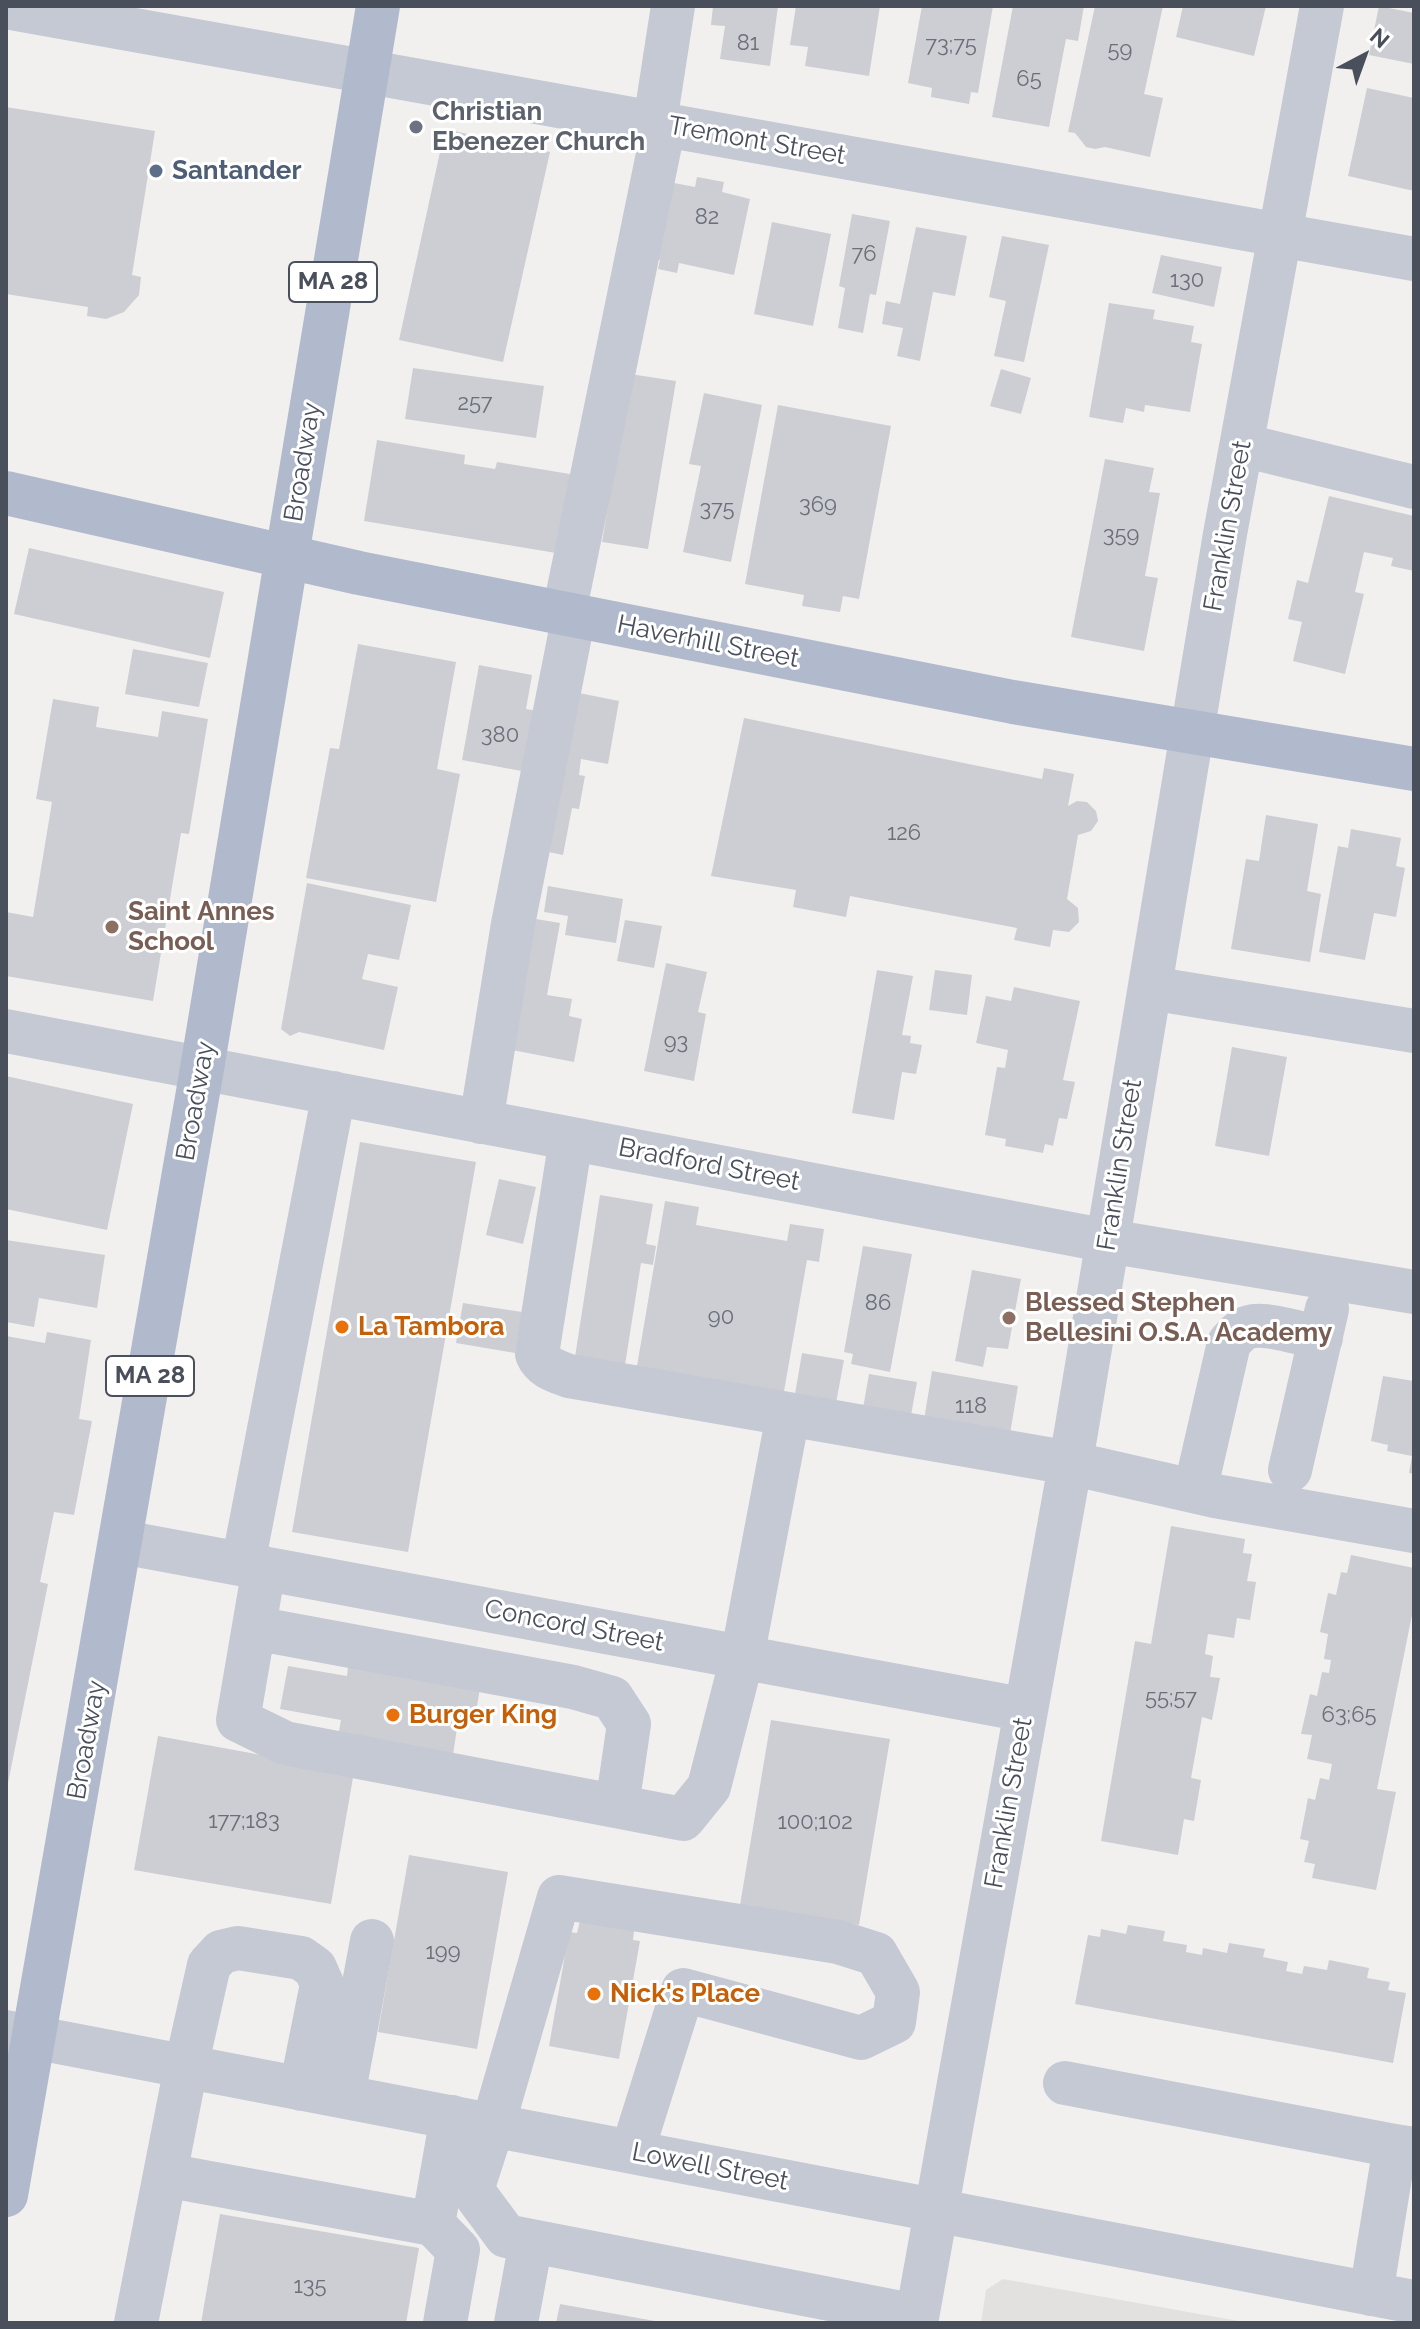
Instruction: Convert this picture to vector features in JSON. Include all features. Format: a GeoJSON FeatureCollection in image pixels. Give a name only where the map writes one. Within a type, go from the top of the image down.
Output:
{"type":"FeatureCollection","features":[{"type":"Feature","properties":{"kind":"main road","name":"Broadway"},"geometry":{"type":"LineString","coordinates":[[6,2195],[20,2035],[122,1542],[378,6]]}},
{"type":"Feature","properties":{"kind":"main road","name":"Haverhill Street"},"geometry":{"type":"LineString","coordinates":[[6,493],[288,557],[1013,702],[1414,769]]}},
{"type":"Feature","properties":{"kind":"street"},"geometry":{"type":"LineString","coordinates":[[481,1122],[513,924],[659,124],[673,6]]}},
{"type":"Feature","properties":{"kind":"street","name":"Franklin Street"},"geometry":{"type":"LineString","coordinates":[[916,2320],[1070,1463],[1242,445],[1322,6]]}},
{"type":"Feature","properties":{"kind":"street","name":"Tremont Street"},"geometry":{"type":"LineString","coordinates":[[6,7],[133,18],[367,71],[1414,259]]}},
{"type":"Feature","properties":{"kind":"street"},"geometry":{"type":"LineString","coordinates":[[1242,445],[1414,487]]}},
{"type":"Feature","properties":{"kind":"street"},"geometry":{"type":"LineString","coordinates":[[1150,988],[1414,1031]]}},
{"type":"Feature","properties":{"kind":"street","name":"Bradford Street"},"geometry":{"type":"LineString","coordinates":[[6,1031],[1108,1241],[1414,1292]]}},
{"type":"Feature","properties":{"kind":"street"},"geometry":{"type":"LineString","coordinates":[[334,1093],[254,1566],[254,1628],[238,1720],[285,1743],[683,1819],[709,1787],[742,1658],[788,1415]]}},
{"type":"Feature","properties":{"kind":"street"},"geometry":{"type":"LineString","coordinates":[[571,1139],[537,1354],[541,1363],[569,1376],[1070,1463],[1195,1491],[1414,1531]]}},
{"type":"Feature","properties":{"kind":"street"},"geometry":{"type":"LineString","coordinates":[[1290,1470],[1334,1279]]}},
{"type":"Feature","properties":{"kind":"street"},"geometry":{"type":"LineString","coordinates":[[1195,1491],[1229,1343],[1246,1327],[1259,1325],[1321,1338]]}},
{"type":"Feature","properties":{"kind":"street","name":"Concord Street"},"geometry":{"type":"LineString","coordinates":[[122,1542],[1026,1710]]}},
{"type":"Feature","properties":{"kind":"street"},"geometry":{"type":"LineString","coordinates":[[254,1628],[573,1687],[612,1698],[629,1724],[617,1806]]}},
{"type":"Feature","properties":{"kind":"street"},"geometry":{"type":"LineString","coordinates":[[433,2224],[559,1897],[838,1942],[876,1954],[898,1992],[894,2022],[861,2038],[683,1990],[632,2152]]}},
{"type":"Feature","properties":{"kind":"street"},"geometry":{"type":"LineString","coordinates":[[343,2096],[372,1941]]}},
{"type":"Feature","properties":{"kind":"street"},"geometry":{"type":"LineString","coordinates":[[136,2323],[209,1965],[221,1952],[238,1948],[301,1958],[315,1968],[322,1984],[301,2089]]}},
{"type":"Feature","properties":{"kind":"street","name":"Lowell Street"},"geometry":{"type":"LineString","coordinates":[[20,2035],[1414,2302]]}},
{"type":"Feature","properties":{"kind":"street"},"geometry":{"type":"LineString","coordinates":[[1065,2083],[1404,2148],[1371,2294]]}},
{"type":"Feature","properties":{"kind":"street"},"geometry":{"type":"LineString","coordinates":[[473,2121],[472,2190],[506,2236],[916,2320]]}},
{"type":"Feature","properties":{"kind":"street"},"geometry":{"type":"LineString","coordinates":[[165,2175],[433,2224],[458,2250],[445,2323]]}},
{"type":"Feature","properties":{"kind":"street"},"geometry":{"type":"LineString","coordinates":[[516,2323],[531,2242]]}},
{"type":"Feature","properties":{"kind":"shaded area"},"geometry":{"type":"Polygon","coordinates":[[[1003,2279],[1250,2323],[981,2323],[986,2290],[1003,2279]]]}},
{"type":"Feature","properties":{"kind":"building"},"geometry":{"type":"Polygon","coordinates":[[[713,6],[778,6],[770,66],[720,59],[725,26],[711,25],[713,6]]]}},
{"type":"Feature","properties":{"kind":"building"},"geometry":{"type":"Polygon","coordinates":[[[796,6],[880,6],[869,76],[805,66],[808,47],[790,45],[796,6]]]}},
{"type":"Feature","properties":{"kind":"building"},"geometry":{"type":"Polygon","coordinates":[[[922,6],[993,6],[978,93],[971,92],[969,104],[931,97],[932,88],[908,83],[922,6]]]}},
{"type":"Feature","properties":{"kind":"building"},"geometry":{"type":"Polygon","coordinates":[[[1013,6],[1084,6],[1078,41],[1066,39],[1049,127],[992,117],[1013,6]]]}},
{"type":"Feature","properties":{"kind":"building"},"geometry":{"type":"Polygon","coordinates":[[[1095,6],[1163,6],[1144,94],[1163,98],[1150,157],[1105,147],[1086,147],[1075,133],[1068,132],[1095,6]]]}},
{"type":"Feature","properties":{"kind":"building"},"geometry":{"type":"Polygon","coordinates":[[[1183,6],[1266,6],[1254,56],[1176,37],[1183,6]]]}},
{"type":"Feature","properties":{"kind":"building"},"geometry":{"type":"Polygon","coordinates":[[[1379,6],[1414,13],[1414,64],[1369,55],[1379,6]]]}},
{"type":"Feature","properties":{"kind":"building"},"geometry":{"type":"Polygon","coordinates":[[[1367,88],[1414,98],[1414,191],[1348,176],[1367,88]]]}},
{"type":"Feature","properties":{"kind":"building"},"geometry":{"type":"Polygon","coordinates":[[[6,107],[155,131],[132,275],[141,277],[139,295],[124,312],[106,319],[87,316],[88,307],[6,294],[6,107]]]}},
{"type":"Feature","properties":{"kind":"building"},"geometry":{"type":"Polygon","coordinates":[[[445,129],[550,152],[503,362],[399,340],[445,129]]]}},
{"type":"Feature","properties":{"kind":"building"},"geometry":{"type":"Polygon","coordinates":[[[697,177],[724,182],[722,192],[750,199],[734,275],[679,263],[677,273],[658,269],[660,260],[650,258],[674,183],[695,187],[697,177]]]}},
{"type":"Feature","properties":{"kind":"building"},"geometry":{"type":"Polygon","coordinates":[[[852,214],[890,221],[876,295],[870,294],[863,333],[838,328],[845,288],[839,286],[852,214]]]}},
{"type":"Feature","properties":{"kind":"building"},"geometry":{"type":"Polygon","coordinates":[[[772,222],[831,234],[813,326],[754,314],[772,222]]]}},
{"type":"Feature","properties":{"kind":"building"},"geometry":{"type":"Polygon","coordinates":[[[916,227],[967,236],[955,296],[933,292],[920,361],[897,356],[903,328],[882,324],[886,301],[900,304],[916,227]]]}},
{"type":"Feature","properties":{"kind":"building"},"geometry":{"type":"Polygon","coordinates":[[[1002,236],[1049,245],[1024,362],[994,356],[1006,301],[989,297],[1002,236]]]}},
{"type":"Feature","properties":{"kind":"building"},"geometry":{"type":"Polygon","coordinates":[[[1161,255],[1222,267],[1214,307],[1152,293],[1161,255]]]}},
{"type":"Feature","properties":{"kind":"building"},"geometry":{"type":"Polygon","coordinates":[[[1109,303],[1155,310],[1153,319],[1194,326],[1191,342],[1202,344],[1190,412],[1145,405],[1144,412],[1126,408],[1123,423],[1089,417],[1109,303]]]}},
{"type":"Feature","properties":{"kind":"building"},"geometry":{"type":"Polygon","coordinates":[[[413,368],[544,386],[536,438],[405,419],[413,368]]]}},
{"type":"Feature","properties":{"kind":"building"},"geometry":{"type":"Polygon","coordinates":[[[1001,369],[1031,378],[1021,414],[990,406],[1001,369]]]}},
{"type":"Feature","properties":{"kind":"building"},"geometry":{"type":"Polygon","coordinates":[[[630,374],[676,381],[648,549],[602,542],[630,374]]]}},
{"type":"Feature","properties":{"kind":"building"},"geometry":{"type":"Polygon","coordinates":[[[704,393],[762,405],[731,562],[683,552],[701,466],[689,464],[704,393]]]}},
{"type":"Feature","properties":{"kind":"building"},"geometry":{"type":"Polygon","coordinates":[[[778,405],[891,426],[859,599],[843,596],[840,612],[802,606],[804,595],[745,584],[778,405]]]}},
{"type":"Feature","properties":{"kind":"building"},"geometry":{"type":"Polygon","coordinates":[[[377,440],[465,455],[464,464],[495,469],[497,462],[582,476],[568,555],[364,521],[377,440]]]}},
{"type":"Feature","properties":{"kind":"building"},"geometry":{"type":"Polygon","coordinates":[[[1105,459],[1154,468],[1149,492],[1160,493],[1145,576],[1158,578],[1144,651],[1071,637],[1105,459]]]}},
{"type":"Feature","properties":{"kind":"building"},"geometry":{"type":"Polygon","coordinates":[[[1329,496],[1414,516],[1414,571],[1391,566],[1393,558],[1364,552],[1355,592],[1364,594],[1345,674],[1293,661],[1302,622],[1288,619],[1297,580],[1308,583],[1329,496]]]}},
{"type":"Feature","properties":{"kind":"building"},"geometry":{"type":"Polygon","coordinates":[[[29,548],[224,592],[210,658],[14,614],[29,548]]]}},
{"type":"Feature","properties":{"kind":"building"},"geometry":{"type":"Polygon","coordinates":[[[358,644],[456,662],[437,769],[460,774],[436,902],[306,878],[330,748],[339,749],[358,644]]]}},
{"type":"Feature","properties":{"kind":"building"},"geometry":{"type":"Polygon","coordinates":[[[133,649],[208,663],[199,707],[125,694],[133,649]]]}},
{"type":"Feature","properties":{"kind":"building"},"geometry":{"type":"Polygon","coordinates":[[[479,665],[532,675],[526,709],[538,711],[527,772],[462,760],[479,665]]]}},
{"type":"Feature","properties":{"kind":"building"},"geometry":{"type":"Polygon","coordinates":[[[569,691],[619,701],[608,764],[581,759],[579,775],[585,776],[579,809],[572,808],[563,855],[539,850],[569,691]]]}},
{"type":"Feature","properties":{"kind":"building"},"geometry":{"type":"Polygon","coordinates":[[[53,699],[99,707],[96,727],[158,737],[162,711],[208,719],[189,834],[181,833],[153,1001],[6,976],[6,912],[33,917],[52,802],[36,799],[53,699]]]}},
{"type":"Feature","properties":{"kind":"building"},"geometry":{"type":"Polygon","coordinates":[[[744,718],[1042,779],[1044,768],[1074,774],[1068,806],[1077,801],[1087,802],[1096,811],[1098,821],[1091,831],[1078,835],[1067,899],[1078,908],[1079,922],[1069,932],[1053,930],[1050,947],[1014,940],[1017,928],[850,896],[846,917],[793,907],[796,890],[711,876],[744,718]]]}},
{"type":"Feature","properties":{"kind":"building"},"geometry":{"type":"Polygon","coordinates":[[[1266,815],[1318,824],[1307,891],[1321,894],[1310,962],[1231,949],[1246,859],[1259,861],[1266,815]]]}},
{"type":"Feature","properties":{"kind":"building"},"geometry":{"type":"Polygon","coordinates":[[[1351,829],[1401,838],[1396,866],[1405,868],[1396,917],[1374,913],[1365,960],[1319,952],[1338,846],[1348,848],[1351,829]]]}},
{"type":"Feature","properties":{"kind":"building"},"geometry":{"type":"Polygon","coordinates":[[[307,883],[411,905],[399,960],[368,954],[362,979],[398,987],[384,1050],[299,1032],[290,1036],[281,1029],[307,883]]]}},
{"type":"Feature","properties":{"kind":"building"},"geometry":{"type":"Polygon","coordinates":[[[548,886],[623,899],[616,943],[565,935],[568,916],[544,912],[548,886]]]}},
{"type":"Feature","properties":{"kind":"building"},"geometry":{"type":"Polygon","coordinates":[[[530,918],[560,923],[547,995],[572,999],[569,1016],[582,1019],[574,1062],[507,1049],[530,918]]]}},
{"type":"Feature","properties":{"kind":"building"},"geometry":{"type":"Polygon","coordinates":[[[625,920],[662,926],[654,968],[617,961],[625,920]]]}},
{"type":"Feature","properties":{"kind":"building"},"geometry":{"type":"Polygon","coordinates":[[[666,963],[707,972],[698,1012],[706,1014],[694,1081],[644,1071],[666,963]]]}},
{"type":"Feature","properties":{"kind":"building"},"geometry":{"type":"Polygon","coordinates":[[[877,970],[913,976],[902,1035],[911,1036],[910,1043],[922,1045],[916,1074],[902,1072],[894,1120],[852,1113],[877,970]]]}},
{"type":"Feature","properties":{"kind":"building"},"geometry":{"type":"Polygon","coordinates":[[[935,970],[972,975],[967,1015],[929,1010],[935,970]]]}},
{"type":"Feature","properties":{"kind":"building"},"geometry":{"type":"Polygon","coordinates":[[[1014,987],[1080,1001],[1063,1080],[1075,1082],[1067,1119],[1059,1118],[1053,1146],[1045,1144],[1043,1153],[1005,1146],[1006,1139],[985,1135],[997,1067],[1005,1068],[1008,1050],[976,1043],[986,996],[1011,1001],[1014,987]]]}},
{"type":"Feature","properties":{"kind":"building"},"geometry":{"type":"Polygon","coordinates":[[[1232,1047],[1287,1057],[1269,1156],[1215,1146],[1232,1047]]]}},
{"type":"Feature","properties":{"kind":"building"},"geometry":{"type":"Polygon","coordinates":[[[6,1076],[133,1104],[107,1230],[6,1209],[6,1076]]]}},
{"type":"Feature","properties":{"kind":"building"},"geometry":{"type":"Polygon","coordinates":[[[360,1142],[476,1162],[408,1552],[292,1532],[360,1142]]]}},
{"type":"Feature","properties":{"kind":"building"},"geometry":{"type":"Polygon","coordinates":[[[499,1179],[536,1187],[523,1244],[486,1235],[499,1179]]]}},
{"type":"Feature","properties":{"kind":"building"},"geometry":{"type":"Polygon","coordinates":[[[600,1195],[653,1204],[646,1244],[656,1246],[653,1265],[641,1263],[625,1365],[575,1357],[600,1195]]]}},
{"type":"Feature","properties":{"kind":"building"},"geometry":{"type":"Polygon","coordinates":[[[665,1201],[699,1207],[696,1225],[787,1241],[790,1224],[824,1229],[819,1262],[807,1260],[783,1397],[636,1372],[665,1201]]]}},
{"type":"Feature","properties":{"kind":"building"},"geometry":{"type":"Polygon","coordinates":[[[6,1240],[105,1255],[97,1308],[39,1298],[34,1327],[6,1322],[6,1240]]]}},
{"type":"Feature","properties":{"kind":"building"},"geometry":{"type":"Polygon","coordinates":[[[863,1246],[912,1254],[890,1372],[851,1364],[853,1354],[844,1352],[863,1246]]]}},
{"type":"Feature","properties":{"kind":"building"},"geometry":{"type":"Polygon","coordinates":[[[972,1270],[1021,1279],[1008,1349],[987,1347],[983,1367],[955,1361],[972,1270]]]}},
{"type":"Feature","properties":{"kind":"building"},"geometry":{"type":"Polygon","coordinates":[[[463,1303],[522,1312],[515,1353],[456,1343],[463,1303]]]}},
{"type":"Feature","properties":{"kind":"building"},"geometry":{"type":"Polygon","coordinates":[[[47,1332],[91,1340],[79,1419],[92,1421],[74,1515],[54,1512],[40,1582],[48,1584],[7,1788],[6,1336],[45,1343],[47,1332]]]}},
{"type":"Feature","properties":{"kind":"building"},"geometry":{"type":"Polygon","coordinates":[[[802,1353],[844,1360],[834,1414],[793,1406],[802,1353]]]}},
{"type":"Feature","properties":{"kind":"building"},"geometry":{"type":"Polygon","coordinates":[[[932,1371],[1018,1386],[1009,1440],[923,1426],[932,1371]]]}},
{"type":"Feature","properties":{"kind":"building"},"geometry":{"type":"Polygon","coordinates":[[[869,1374],[917,1382],[910,1421],[862,1414],[869,1374]]]}},
{"type":"Feature","properties":{"kind":"building"},"geometry":{"type":"Polygon","coordinates":[[[1383,1376],[1414,1381],[1414,1474],[1409,1473],[1412,1456],[1387,1451],[1388,1445],[1371,1441],[1383,1376]]]}},
{"type":"Feature","properties":{"kind":"building"},"geometry":{"type":"Polygon","coordinates":[[[1171,1526],[1245,1539],[1243,1553],[1252,1554],[1247,1581],[1256,1582],[1250,1620],[1237,1618],[1234,1638],[1208,1634],[1205,1654],[1213,1656],[1210,1677],[1220,1678],[1212,1720],[1202,1717],[1191,1778],[1201,1780],[1194,1821],[1184,1819],[1178,1855],[1101,1841],[1135,1641],[1151,1644],[1171,1526]]]}},
{"type":"Feature","properties":{"kind":"building"},"geometry":{"type":"Polygon","coordinates":[[[1351,1555],[1414,1568],[1414,1605],[1377,1789],[1396,1792],[1376,1890],[1312,1878],[1315,1864],[1304,1862],[1309,1841],[1300,1839],[1308,1798],[1315,1800],[1320,1778],[1329,1780],[1332,1764],[1307,1759],[1312,1735],[1301,1734],[1310,1694],[1317,1696],[1322,1672],[1329,1673],[1331,1660],[1324,1659],[1328,1634],[1320,1632],[1328,1593],[1336,1595],[1341,1572],[1347,1573],[1351,1555]]]}},
{"type":"Feature","properties":{"kind":"building","name":"Burger King"},"geometry":{"type":"Polygon","coordinates":[[[288,1666],[347,1676],[348,1666],[480,1688],[474,1724],[458,1721],[453,1755],[338,1736],[341,1720],[280,1709],[288,1666]]]}},
{"type":"Feature","properties":{"kind":"building"},"geometry":{"type":"Polygon","coordinates":[[[771,1720],[890,1739],[859,1925],[740,1905],[771,1720]]]}},
{"type":"Feature","properties":{"kind":"building"},"geometry":{"type":"Polygon","coordinates":[[[158,1736],[354,1772],[331,1904],[134,1870],[158,1736]]]}},
{"type":"Feature","properties":{"kind":"building"},"geometry":{"type":"Polygon","coordinates":[[[409,1855],[508,1872],[477,2049],[378,2032],[409,1855]]]}},
{"type":"Feature","properties":{"kind":"building","name":"Nick's Place"},"geometry":{"type":"Polygon","coordinates":[[[580,1921],[635,1922],[633,1940],[640,1941],[619,2059],[549,2046],[569,1932],[577,1933],[580,1921]]]}},
{"type":"Feature","properties":{"kind":"building"},"geometry":{"type":"Polygon","coordinates":[[[1128,1925],[1165,1931],[1163,1941],[1187,1945],[1186,1952],[1202,1955],[1203,1948],[1227,1953],[1229,1943],[1265,1949],[1263,1957],[1288,1962],[1286,1971],[1302,1974],[1304,1966],[1327,1970],[1329,1960],[1369,1968],[1367,1978],[1390,1982],[1388,1990],[1406,1993],[1393,2063],[1075,2004],[1088,1935],[1100,1937],[1101,1929],[1126,1934],[1128,1925]]]}},
{"type":"Feature","properties":{"kind":"building"},"geometry":{"type":"Polygon","coordinates":[[[220,2214],[419,2248],[406,2323],[201,2323],[220,2214]]]}},
{"type":"Feature","properties":{"kind":"building"},"geometry":{"type":"Polygon","coordinates":[[[560,2304],[655,2321],[655,2323],[556,2323],[560,2304]]]}},
{"type":"Feature","properties":{"kind":"place","name":"Christian Ebenezer Church"},"geometry":{"type":"Point","coordinates":[416,127]}},
{"type":"Feature","properties":{"kind":"place","name":"Santander"},"geometry":{"type":"Point","coordinates":[156,171]}},
{"type":"Feature","properties":{"kind":"place","name":"Saint Annes School"},"geometry":{"type":"Point","coordinates":[112,927]}},
{"type":"Feature","properties":{"kind":"place","name":"Blessed Stephen Bellesini O.S.A. Academy"},"geometry":{"type":"Point","coordinates":[1009,1318]}},
{"type":"Feature","properties":{"kind":"place","name":"La Tambora"},"geometry":{"type":"Point","coordinates":[342,1327]}},
{"type":"Feature","properties":{"kind":"place","name":"Burger King"},"geometry":{"type":"Point","coordinates":[393,1715]}},
{"type":"Feature","properties":{"kind":"place","name":"Nick's Place"},"geometry":{"type":"Point","coordinates":[594,1994]}}]}
